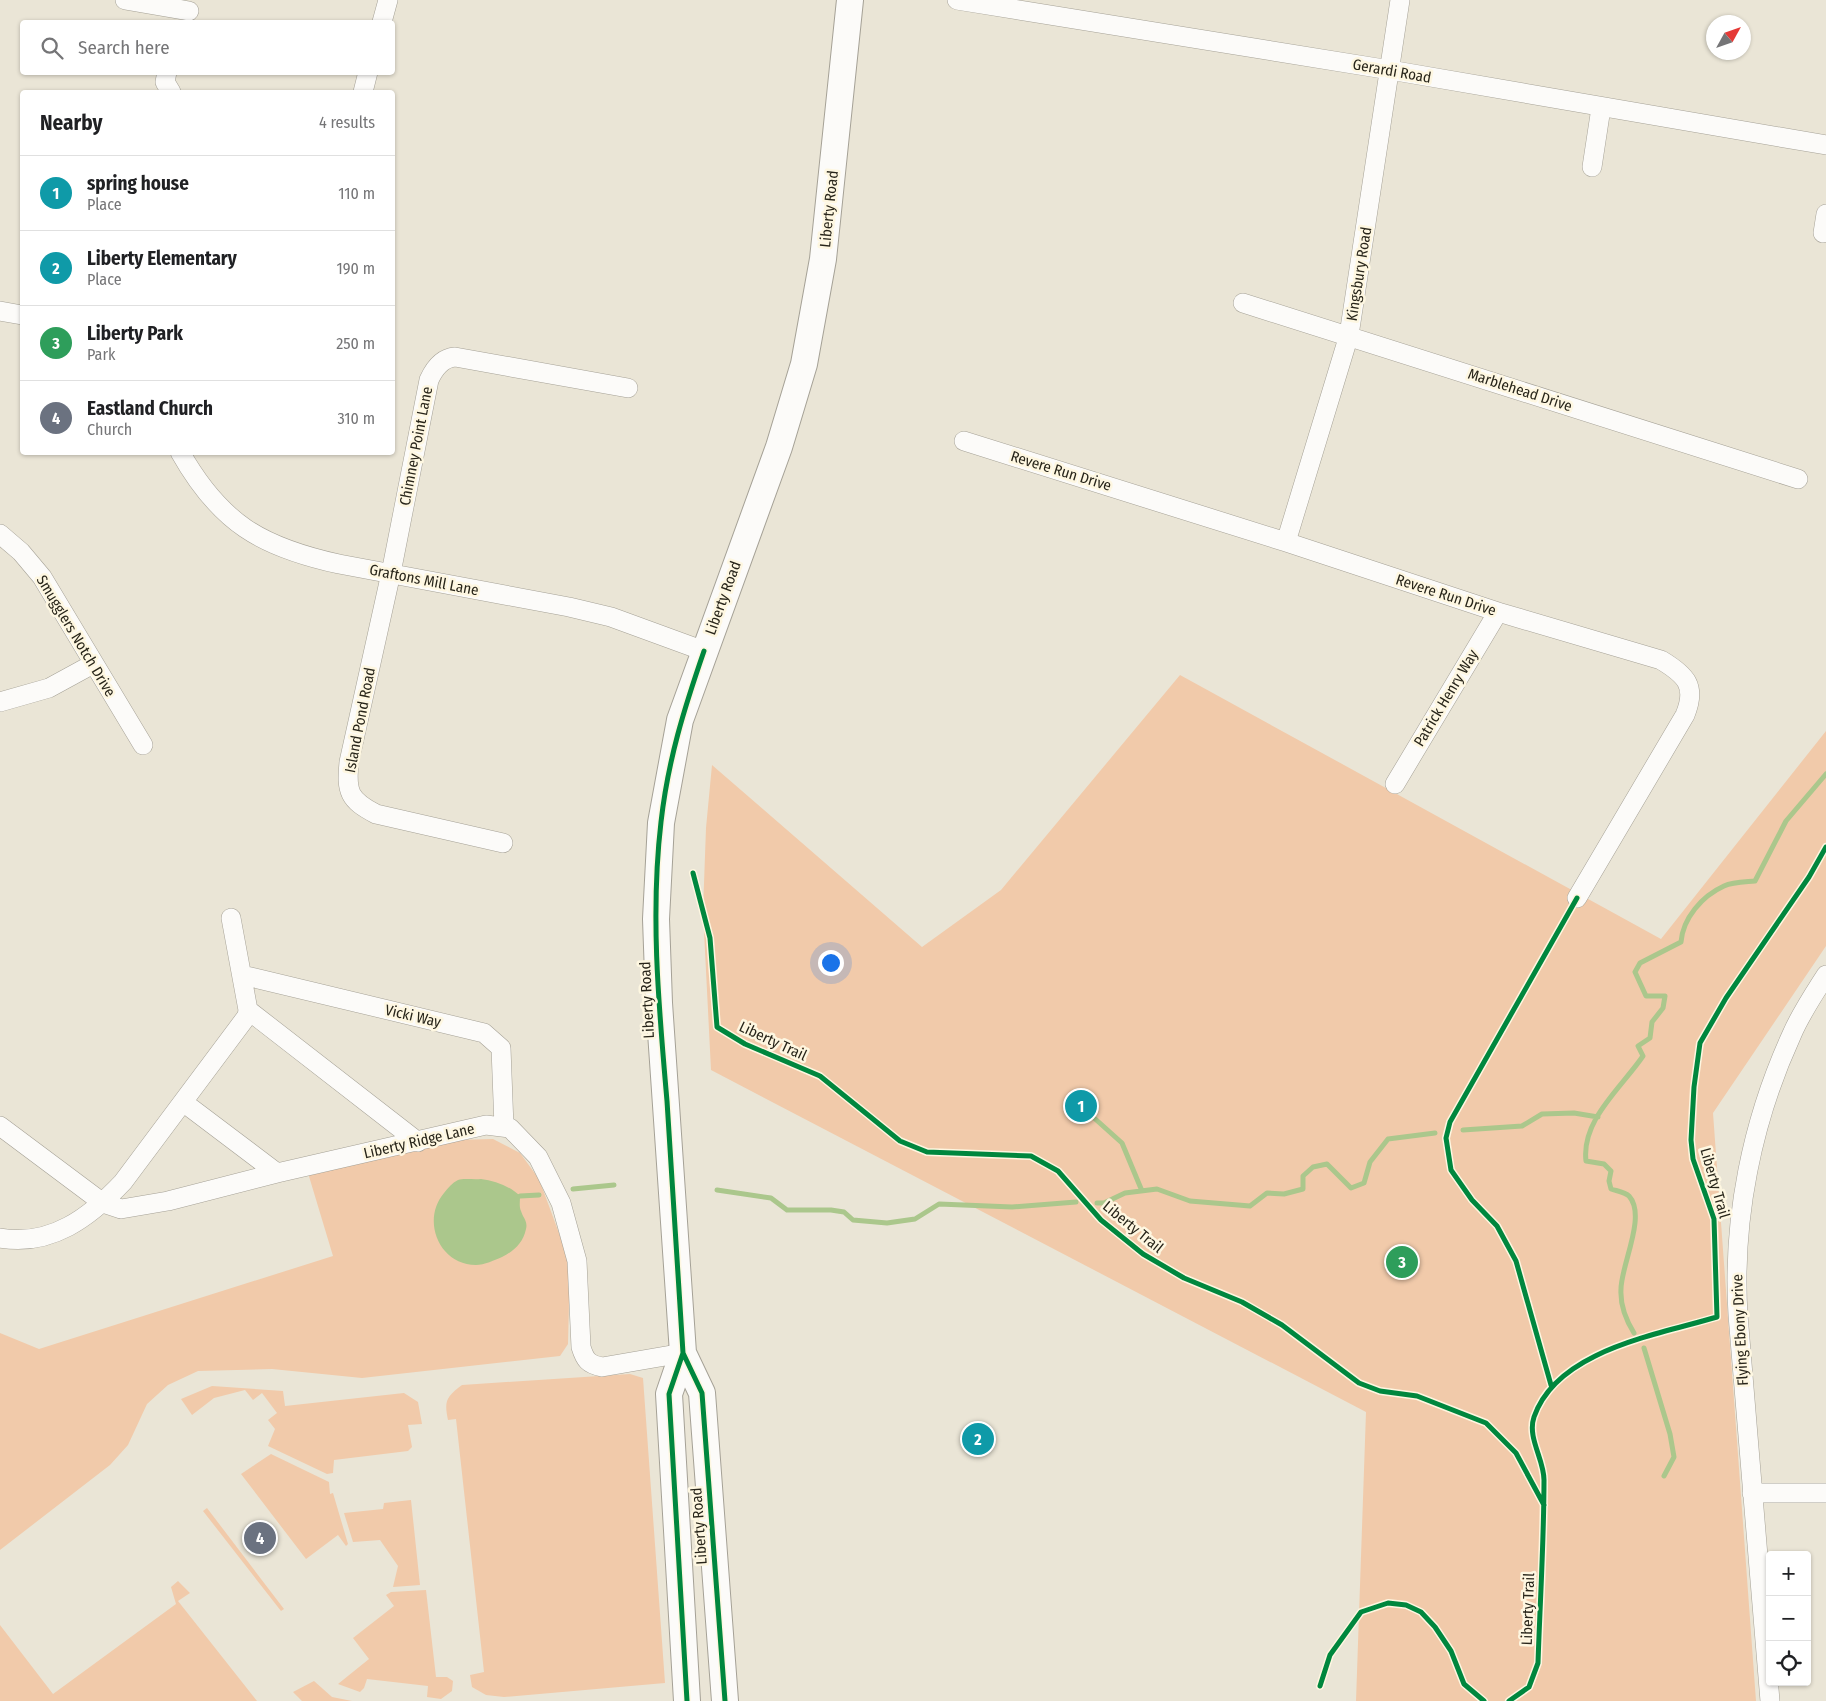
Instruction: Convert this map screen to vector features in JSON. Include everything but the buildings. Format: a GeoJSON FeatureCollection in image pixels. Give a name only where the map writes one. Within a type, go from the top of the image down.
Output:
{"type":"FeatureCollection","features":[{"type":"Feature","properties":{"kind":"main road","name":"Liberty Road"},"geometry":{"type":"LineString","coordinates":[[725,1701],[702,1393],[684,1353],[659,1003],[656,919],[661,823],[680,720],[779,447],[804,364],[824,260],[850,0]]}},
{"type":"Feature","properties":{"kind":"main road","name":"Liberty Road"},"geometry":{"type":"LineString","coordinates":[[684,1353],[669,1394],[687,1701]]}},
{"type":"Feature","properties":{"kind":"street"},"geometry":{"type":"LineString","coordinates":[[125,0],[189,11]]}},
{"type":"Feature","properties":{"kind":"street"},"geometry":{"type":"LineString","coordinates":[[383,20],[388,0]]}},
{"type":"Feature","properties":{"kind":"street","name":"Gerardi Road"},"geometry":{"type":"LineString","coordinates":[[957,0],[1390,70],[1601,108],[1826,145]]}},
{"type":"Feature","properties":{"kind":"street","name":"Kingsbury Road"},"geometry":{"type":"LineString","coordinates":[[1286,542],[1349,335],[1400,0]]}},
{"type":"Feature","properties":{"kind":"street"},"geometry":{"type":"LineString","coordinates":[[166,75],[165,82],[170,90]]}},
{"type":"Feature","properties":{"kind":"street"},"geometry":{"type":"LineString","coordinates":[[364,90],[367,75]]}},
{"type":"Feature","properties":{"kind":"street"},"geometry":{"type":"LineString","coordinates":[[1592,167],[1601,108]]}},
{"type":"Feature","properties":{"kind":"street"},"geometry":{"type":"LineString","coordinates":[[1823,234],[1826,214]]}},
{"type":"Feature","properties":{"kind":"street","name":"Marblehead Drive"},"geometry":{"type":"LineString","coordinates":[[1243,303],[1349,335],[1798,479]]}},
{"type":"Feature","properties":{"kind":"street"},"geometry":{"type":"LineString","coordinates":[[0,311],[20,315]]}},
{"type":"Feature","properties":{"kind":"street","name":"Chimney Point Lane"},"geometry":{"type":"LineString","coordinates":[[391,573],[429,380],[438,366],[449,357],[628,388]]}},
{"type":"Feature","properties":{"kind":"street","name":"Revere Run Drive"},"geometry":{"type":"LineString","coordinates":[[964,441],[1286,542],[1498,612],[1661,660],[1678,670],[1687,681],[1689,687],[1690,703],[1685,715],[1577,898]]}},
{"type":"Feature","properties":{"kind":"street","name":"Graftons Mill Lane"},"geometry":{"type":"LineString","coordinates":[[182,455],[212,501],[240,526],[272,544],[304,556],[611,617],[704,651]]}},
{"type":"Feature","properties":{"kind":"street","name":"Smugglers Notch Drive"},"geometry":{"type":"LineString","coordinates":[[0,534],[21,552],[42,576],[143,745]]}},
{"type":"Feature","properties":{"kind":"street","name":"Island Pond Road"},"geometry":{"type":"LineString","coordinates":[[391,573],[350,762],[350,794],[359,805],[376,814],[503,843]]}},
{"type":"Feature","properties":{"kind":"street","name":"Patrick Henry Way"},"geometry":{"type":"LineString","coordinates":[[1395,784],[1498,612]]}},
{"type":"Feature","properties":{"kind":"street"},"geometry":{"type":"LineString","coordinates":[[0,702],[49,688],[93,664]]}},
{"type":"Feature","properties":{"kind":"street"},"geometry":{"type":"LineString","coordinates":[[0,1238],[10,1240],[38,1238],[77,1223],[103,1203],[123,1182],[247,1016],[248,1010],[231,918]]}},
{"type":"Feature","properties":{"kind":"street","name":"Vicki Way"},"geometry":{"type":"LineString","coordinates":[[242,975],[484,1033],[501,1048],[504,1127]]}},
{"type":"Feature","properties":{"kind":"street","name":"Flying Ebony Drive"},"geometry":{"type":"LineString","coordinates":[[1770,1701],[1736,1281],[1740,1218],[1748,1170],[1770,1088],[1792,1033],[1823,984]]}},
{"type":"Feature","properties":{"kind":"street"},"geometry":{"type":"LineString","coordinates":[[248,1010],[418,1142]]}},
{"type":"Feature","properties":{"kind":"street"},"geometry":{"type":"LineString","coordinates":[[183,1102],[277,1172]]}},
{"type":"Feature","properties":{"kind":"street","name":"Liberty Ridge Lane"},"geometry":{"type":"LineString","coordinates":[[0,1126],[103,1203],[122,1209],[168,1200],[277,1172],[418,1142],[486,1125],[504,1127]]}},
{"type":"Feature","properties":{"kind":"street"},"geometry":{"type":"LineString","coordinates":[[504,1127],[510,1128],[538,1157],[561,1203],[577,1260],[581,1347],[584,1358],[591,1365],[602,1367],[684,1353]]}},
{"type":"Feature","properties":{"kind":"street"},"geometry":{"type":"LineString","coordinates":[[1752,1493],[1826,1493]]}},
{"type":"Feature","properties":{"kind":"shaded area"},"geometry":{"type":"Polygon","coordinates":[[[1180,675],[1661,939],[1826,731],[1826,946],[1713,1113],[1756,1701],[1356,1701],[1366,1412],[711,1070],[703,911],[706,828],[712,765],[922,947],[1001,890],[1180,675]]]}},
{"type":"Feature","properties":{"kind":"shaded area"},"geometry":{"type":"Polygon","coordinates":[[[493,1139],[520,1153],[539,1179],[570,1263],[568,1344],[560,1356],[362,1378],[272,1369],[198,1371],[168,1385],[147,1404],[128,1445],[110,1465],[0,1550],[0,1333],[39,1349],[333,1256],[308,1173],[455,1140],[493,1139]]]}},
{"type":"Feature","properties":{"kind":"shaded area"},"geometry":{"type":"Polygon","coordinates":[[[460,1179],[481,1179],[502,1184],[520,1196],[520,1208],[526,1226],[525,1234],[517,1246],[510,1252],[493,1261],[476,1265],[463,1263],[452,1258],[444,1249],[434,1228],[434,1216],[437,1204],[454,1183],[460,1179]]]}},
{"type":"Feature","properties":{"kind":"shaded area"},"geometry":{"type":"Polygon","coordinates":[[[630,1374],[643,1378],[665,1683],[504,1697],[486,1695],[472,1687],[470,1675],[484,1672],[456,1419],[448,1420],[446,1408],[449,1396],[462,1385],[630,1374]]]}},
{"type":"Feature","properties":{"kind":"shaded area"},"geometry":{"type":"Polygon","coordinates":[[[212,1386],[283,1391],[285,1406],[404,1393],[418,1402],[422,1424],[408,1425],[412,1447],[408,1451],[334,1460],[333,1473],[327,1474],[268,1446],[275,1429],[268,1420],[277,1413],[262,1393],[253,1400],[245,1390],[214,1398],[192,1415],[181,1399],[212,1386]]]}},
{"type":"Feature","properties":{"kind":"shaded area"},"geometry":{"type":"Polygon","coordinates":[[[271,1454],[329,1482],[330,1494],[333,1493],[348,1544],[346,1546],[338,1535],[306,1559],[241,1474],[271,1454]]]}},
{"type":"Feature","properties":{"kind":"shaded area"},"geometry":{"type":"Polygon","coordinates":[[[411,1500],[420,1585],[393,1587],[398,1566],[380,1540],[353,1542],[344,1513],[383,1509],[384,1503],[411,1500]]]}},
{"type":"Feature","properties":{"kind":"shaded area"},"geometry":{"type":"Polygon","coordinates":[[[207,1508],[284,1609],[281,1611],[203,1511],[207,1508]]]}},
{"type":"Feature","properties":{"kind":"shaded area"},"geometry":{"type":"Polygon","coordinates":[[[178,1581],[190,1593],[178,1601],[257,1701],[0,1701],[0,1625],[53,1694],[176,1604],[171,1587],[178,1581]]]}},
{"type":"Feature","properties":{"kind":"shaded area"},"geometry":{"type":"Polygon","coordinates":[[[426,1590],[436,1677],[447,1677],[453,1681],[452,1691],[441,1699],[427,1697],[428,1686],[367,1679],[364,1688],[360,1692],[338,1684],[369,1659],[353,1638],[394,1606],[386,1595],[391,1592],[426,1590]]]}},
{"type":"Feature","properties":{"kind":"shaded area"},"geometry":{"type":"Polygon","coordinates":[[[314,1681],[332,1697],[352,1701],[302,1701],[293,1692],[314,1681]]]}},
{"type":"Feature","properties":{"kind":"waterway"},"geometry":{"type":"LineString","coordinates":[[1634,1333],[1628,1323],[1621,1301],[1622,1279],[1634,1228],[1634,1205],[1629,1196],[1611,1189],[1609,1181],[1611,1171],[1604,1164],[1586,1161],[1586,1146],[1596,1118],[1643,1056],[1638,1046],[1650,1038],[1652,1022],[1663,1008],[1665,996],[1646,996],[1635,972],[1640,963],[1681,942],[1685,925],[1690,916],[1708,896],[1728,885],[1755,881],[1786,821],[1826,774]]}},
{"type":"Feature","properties":{"kind":"waterway"},"geometry":{"type":"LineString","coordinates":[[1083,1108],[1122,1143],[1142,1191]]}},
{"type":"Feature","properties":{"kind":"waterway"},"geometry":{"type":"LineString","coordinates":[[1463,1130],[1522,1126],[1542,1114],[1574,1113],[1598,1117]]}},
{"type":"Feature","properties":{"kind":"waterway"},"geometry":{"type":"LineString","coordinates":[[1097,1203],[1104,1203],[1125,1193],[1157,1189],[1190,1201],[1250,1206],[1267,1193],[1284,1194],[1303,1189],[1303,1176],[1313,1167],[1327,1164],[1351,1188],[1364,1183],[1370,1162],[1388,1139],[1435,1133]]}},
{"type":"Feature","properties":{"kind":"waterway"},"geometry":{"type":"LineString","coordinates":[[573,1189],[614,1185]]}},
{"type":"Feature","properties":{"kind":"waterway"},"geometry":{"type":"LineString","coordinates":[[717,1190],[771,1198],[787,1210],[831,1210],[844,1212],[853,1220],[887,1223],[915,1219],[939,1204],[1012,1207],[1076,1202]]}},
{"type":"Feature","properties":{"kind":"waterway"},"geometry":{"type":"LineString","coordinates":[[520,1196],[539,1195]]}},
{"type":"Feature","properties":{"kind":"waterway"},"geometry":{"type":"LineString","coordinates":[[1644,1348],[1670,1434],[1674,1457],[1664,1476]]}},
{"type":"Feature","properties":{"kind":"cycle path"},"geometry":{"type":"LineString","coordinates":[[704,651],[683,714],[672,756],[664,799],[658,857],[656,927],[683,1353],[702,1393],[725,1701]]}},
{"type":"Feature","properties":{"kind":"cycle path","name":"Liberty Trail"},"geometry":{"type":"LineString","coordinates":[[1509,1701],[1529,1687],[1538,1663],[1544,1480],[1534,1441],[1532,1425],[1534,1417],[1546,1394],[1564,1376],[1586,1361],[1639,1339],[1717,1317],[1714,1219],[1693,1159],[1691,1140],[1694,1087],[1700,1043],[1726,998],[1809,877],[1826,847]]}},
{"type":"Feature","properties":{"kind":"cycle path","name":"Liberty Trail"},"geometry":{"type":"LineString","coordinates":[[693,873],[710,938],[717,1027],[745,1044],[820,1076],[900,1141],[927,1152],[1031,1156],[1058,1171],[1101,1220],[1143,1254],[1184,1278],[1242,1302],[1282,1325],[1359,1383],[1380,1391],[1417,1396],[1486,1423],[1516,1453],[1544,1505]]}},
{"type":"Feature","properties":{"kind":"cycle path"},"geometry":{"type":"LineString","coordinates":[[1551,1385],[1516,1261],[1497,1226],[1472,1200],[1451,1170],[1446,1138],[1450,1122],[1577,898]]}},
{"type":"Feature","properties":{"kind":"cycle path"},"geometry":{"type":"LineString","coordinates":[[683,1353],[669,1394],[687,1701]]}},
{"type":"Feature","properties":{"kind":"cycle path"},"geometry":{"type":"LineString","coordinates":[[1320,1686],[1330,1655],[1361,1612],[1388,1603],[1406,1605],[1421,1612],[1435,1627],[1451,1651],[1464,1684],[1484,1701]]}},
{"type":"Feature","properties":{"kind":"place","name":"spring house"},"geometry":{"type":"Point","coordinates":[1081,1106]}},
{"type":"Feature","properties":{"kind":"place","name":"Liberty Park"},"geometry":{"type":"Point","coordinates":[1402,1262]}},
{"type":"Feature","properties":{"kind":"place","name":"Liberty Elementary"},"geometry":{"type":"Point","coordinates":[978,1439]}},
{"type":"Feature","properties":{"kind":"place","name":"Eastland Church"},"geometry":{"type":"Point","coordinates":[260,1538]}}]}
